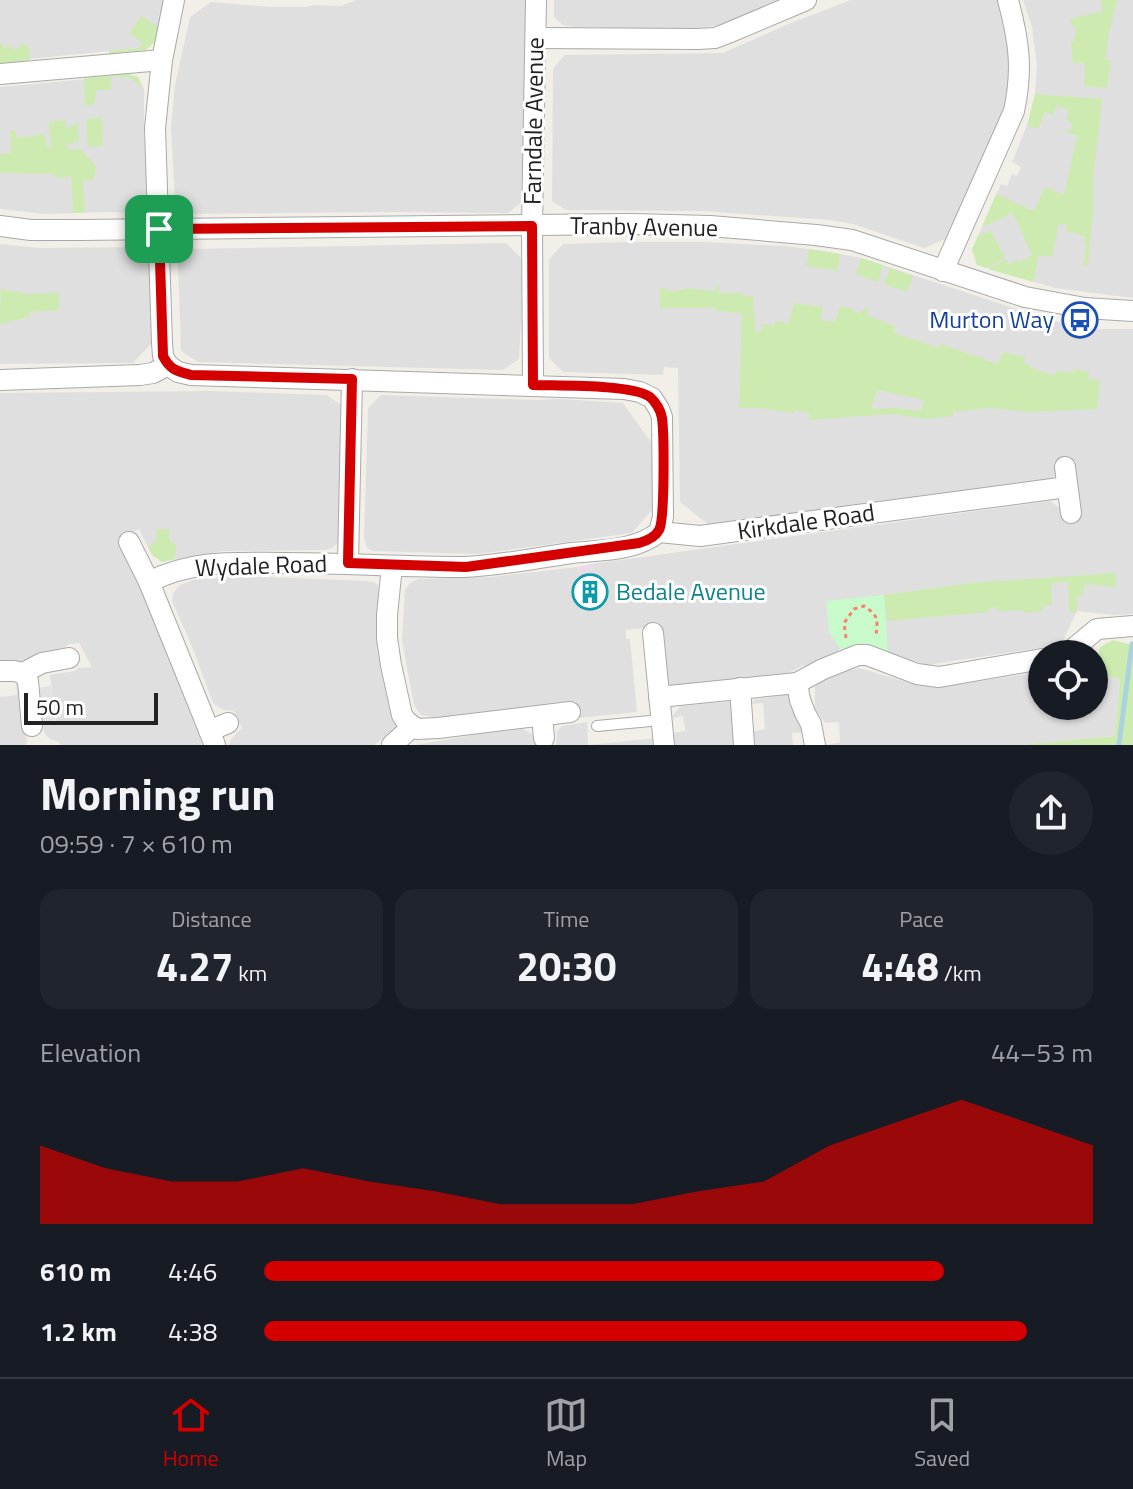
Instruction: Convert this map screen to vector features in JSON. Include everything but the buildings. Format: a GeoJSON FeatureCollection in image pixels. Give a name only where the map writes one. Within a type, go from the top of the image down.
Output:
{"type":"FeatureCollection","features":[{"type":"Feature","properties":{"kind":"street"},"geometry":{"type":"LineString","coordinates":[[174,0],[162,60],[155,128],[162,343],[163,356],[168,365],[178,372],[191,375],[533,385],[640,392],[652,398],[662,417],[663,517],[659,532]]}},
{"type":"Feature","properties":{"kind":"street","name":"Farndale Avenue"},"geometry":{"type":"LineString","coordinates":[[533,385],[536,0]]}},
{"type":"Feature","properties":{"kind":"street"},"geometry":{"type":"LineString","coordinates":[[943,271],[1014,111],[1019,86],[1019,59],[1008,0]]}},
{"type":"Feature","properties":{"kind":"street"},"geometry":{"type":"LineString","coordinates":[[536,38],[715,38],[800,1]]}},
{"type":"Feature","properties":{"kind":"street"},"geometry":{"type":"LineString","coordinates":[[0,74],[162,60]]}},
{"type":"Feature","properties":{"kind":"street","name":"Tranby Avenue"},"geometry":{"type":"LineString","coordinates":[[0,226],[31,230],[631,224],[710,226],[852,240],[1048,303],[1133,311]]}},
{"type":"Feature","properties":{"kind":"street"},"geometry":{"type":"LineString","coordinates":[[0,380],[140,375],[153,373],[168,365]]}},
{"type":"Feature","properties":{"kind":"street"},"geometry":{"type":"LineString","coordinates":[[348,563],[352,379]]}},
{"type":"Feature","properties":{"kind":"street","name":"Kirkdale Road"},"geometry":{"type":"LineString","coordinates":[[659,532],[700,536],[1066,477],[1071,513]]}},
{"type":"Feature","properties":{"kind":"street","name":"Wydale Road"},"geometry":{"type":"LineString","coordinates":[[149,582],[167,573],[214,563],[466,567],[621,547],[651,539],[659,532]]}},
{"type":"Feature","properties":{"kind":"street"},"geometry":{"type":"LineString","coordinates":[[129,542],[217,733]]}},
{"type":"Feature","properties":{"kind":"street"},"geometry":{"type":"LineString","coordinates":[[392,566],[387,638],[402,715],[412,727],[438,728],[570,712]]}},
{"type":"Feature","properties":{"kind":"street"},"geometry":{"type":"LineString","coordinates":[[1084,640],[1097,629],[1129,626]]}},
{"type":"Feature","properties":{"kind":"street"},"geometry":{"type":"LineString","coordinates":[[653,633],[664,745]]}},
{"type":"Feature","properties":{"kind":"street"},"geometry":{"type":"LineString","coordinates":[[659,697],[797,683],[850,657],[867,655],[917,674],[939,677],[1028,661]]}},
{"type":"Feature","properties":{"kind":"street"},"geometry":{"type":"LineString","coordinates":[[0,671],[23,673],[42,663],[69,658]]}},
{"type":"Feature","properties":{"kind":"street"},"geometry":{"type":"LineString","coordinates":[[23,673],[28,681],[32,726]]}},
{"type":"Feature","properties":{"kind":"street"},"geometry":{"type":"LineString","coordinates":[[797,683],[815,745]]}},
{"type":"Feature","properties":{"kind":"street"},"geometry":{"type":"LineString","coordinates":[[740,688],[744,745]]}},
{"type":"Feature","properties":{"kind":"street"},"geometry":{"type":"LineString","coordinates":[[542,716],[544,738]]}},
{"type":"Feature","properties":{"kind":"street"},"geometry":{"type":"LineString","coordinates":[[392,745],[412,727]]}},
{"type":"Feature","properties":{"kind":"lane"},"geometry":{"type":"LineString","coordinates":[[597,726],[661,720]]}},
{"type":"Feature","properties":{"kind":"path"},"geometry":{"type":"LineString","coordinates":[[850,657],[844,623],[854,609],[864,606],[876,614],[877,619],[874,658]]}},
{"type":"Feature","properties":{"kind":"shaded area"},"geometry":{"type":"Polygon","coordinates":[[[0,0],[165,0],[160,28],[139,48],[0,62],[0,0]]]}},
{"type":"Feature","properties":{"kind":"shaded area"},"geometry":{"type":"Polygon","coordinates":[[[356,0],[526,0],[522,202],[508,213],[186,214],[175,200],[171,127],[175,85],[190,17],[211,2],[306,7],[341,6],[356,0]]]}},
{"type":"Feature","properties":{"kind":"shaded area"},"geometry":{"type":"Polygon","coordinates":[[[554,0],[781,0],[724,24],[695,29],[563,25],[554,17],[554,0]]]}},
{"type":"Feature","properties":{"kind":"shaded area"},"geometry":{"type":"Polygon","coordinates":[[[851,0],[997,0],[1006,30],[1009,58],[1005,111],[948,238],[924,248],[853,224],[830,220],[701,211],[566,210],[552,201],[553,69],[565,55],[723,53],[851,0]]]}},
{"type":"Feature","properties":{"kind":"shaded area"},"geometry":{"type":"Polygon","coordinates":[[[1023,0],[1133,0],[1133,298],[1055,288],[977,265],[972,250],[1001,184],[1007,186],[1012,174],[1017,176],[1021,167],[1012,162],[1031,115],[1035,94],[1037,65],[1032,27],[1023,0]]]}},
{"type":"Feature","properties":{"kind":"shaded area"},"geometry":{"type":"Polygon","coordinates":[[[120,76],[135,81],[144,89],[148,198],[139,213],[43,214],[0,209],[0,87],[120,76]]]}},
{"type":"Feature","properties":{"kind":"shaded area"},"geometry":{"type":"Polygon","coordinates":[[[702,242],[823,251],[861,258],[1053,321],[1096,329],[1133,329],[1133,614],[1077,611],[1063,640],[1028,640],[1028,650],[927,665],[867,645],[840,649],[825,661],[802,666],[782,676],[672,686],[665,678],[660,626],[626,630],[626,639],[630,639],[637,712],[577,718],[576,701],[437,718],[421,715],[414,705],[402,640],[405,590],[418,579],[491,577],[578,567],[584,608],[594,607],[593,600],[597,598],[592,564],[1050,501],[1064,513],[1074,466],[1072,460],[1058,461],[1057,474],[1051,479],[710,526],[680,502],[678,368],[664,367],[663,375],[563,372],[549,358],[549,259],[563,244],[702,242]]]}},
{"type":"Feature","properties":{"kind":"shaded area"},"geometry":{"type":"Polygon","coordinates":[[[506,243],[522,259],[521,320],[519,359],[503,370],[198,362],[181,351],[178,262],[190,249],[506,243]]]}},
{"type":"Feature","properties":{"kind":"shaded area"},"geometry":{"type":"Polygon","coordinates":[[[0,244],[39,248],[136,247],[149,256],[151,344],[133,363],[0,364],[0,244]]]}},
{"type":"Feature","properties":{"kind":"shaded area"},"geometry":{"type":"Polygon","coordinates":[[[210,391],[327,395],[342,406],[338,543],[325,550],[223,551],[162,562],[152,555],[139,529],[119,539],[173,661],[204,745],[60,745],[45,734],[42,726],[56,723],[50,675],[92,667],[79,643],[26,661],[0,664],[0,393],[210,391]]]}},
{"type":"Feature","properties":{"kind":"shaded area"},"geometry":{"type":"Polygon","coordinates":[[[381,395],[623,403],[653,445],[653,509],[632,533],[478,554],[372,551],[367,548],[364,538],[368,408],[381,395]]]}},
{"type":"Feature","properties":{"kind":"shaded area"},"geometry":{"type":"Polygon","coordinates":[[[592,564],[597,599],[594,600],[594,608],[584,609],[578,567],[592,564]]]}},
{"type":"Feature","properties":{"kind":"shaded area"},"geometry":{"type":"Polygon","coordinates":[[[243,576],[368,581],[378,585],[377,647],[397,727],[374,745],[229,745],[242,728],[234,711],[223,710],[213,703],[172,601],[173,593],[180,585],[193,580],[243,576]]]}},
{"type":"Feature","properties":{"kind":"shaded area"},"geometry":{"type":"Polygon","coordinates":[[[859,668],[917,685],[939,687],[1028,674],[1028,720],[1108,720],[1108,676],[1120,679],[1115,736],[1019,745],[827,745],[840,742],[839,722],[825,723],[815,709],[815,687],[819,681],[838,672],[859,668]]]}},
{"type":"Feature","properties":{"kind":"shaded area"},"geometry":{"type":"Polygon","coordinates":[[[16,682],[21,686],[27,742],[25,745],[0,745],[0,697],[17,695],[16,682]]]}},
{"type":"Feature","properties":{"kind":"shaded area"},"geometry":{"type":"Polygon","coordinates":[[[51,686],[55,723],[42,725],[38,688],[51,686]]]}},
{"type":"Feature","properties":{"kind":"shaded area"},"geometry":{"type":"Polygon","coordinates":[[[793,693],[805,732],[792,733],[793,745],[750,745],[752,732],[765,729],[763,703],[752,704],[753,700],[793,693]]]}},
{"type":"Feature","properties":{"kind":"shaded area"},"geometry":{"type":"Polygon","coordinates":[[[736,701],[740,745],[674,745],[673,733],[685,731],[683,716],[671,718],[681,706],[736,701]]]}},
{"type":"Feature","properties":{"kind":"shaded area"},"geometry":{"type":"Polygon","coordinates":[[[587,722],[588,745],[556,745],[557,732],[562,726],[587,722]]]}},
{"type":"Feature","properties":{"kind":"shaded area"},"geometry":{"type":"Polygon","coordinates":[[[523,729],[533,735],[540,745],[416,745],[478,734],[523,729]]]}},
{"type":"Feature","properties":{"kind":"shaded area"},"geometry":{"type":"Polygon","coordinates":[[[658,738],[658,745],[588,745],[658,738]]]}},
{"type":"Feature","properties":{"kind":"green space"},"geometry":{"type":"Polygon","coordinates":[[[1101,0],[1117,0],[1108,37],[1106,60],[1111,61],[1107,88],[1084,86],[1085,63],[1073,63],[1071,42],[1076,35],[1070,19],[1103,11],[1101,0]]]}},
{"type":"Feature","properties":{"kind":"green space"},"geometry":{"type":"Polygon","coordinates":[[[141,16],[160,28],[156,41],[146,50],[109,54],[109,51],[139,48],[143,43],[129,34],[141,16]]]}},
{"type":"Feature","properties":{"kind":"green space"},"geometry":{"type":"Polygon","coordinates":[[[0,43],[5,48],[9,45],[16,50],[22,43],[29,48],[30,60],[0,64],[0,43]]]}},
{"type":"Feature","properties":{"kind":"green space"},"geometry":{"type":"Polygon","coordinates":[[[129,74],[138,77],[144,89],[129,78],[111,77],[111,90],[96,90],[95,102],[85,106],[84,78],[129,74]]]}},
{"type":"Feature","properties":{"kind":"green space"},"geometry":{"type":"Polygon","coordinates":[[[1035,94],[1102,99],[1088,265],[1083,265],[1085,236],[1066,231],[1067,225],[1059,223],[1052,257],[1039,255],[1033,282],[988,269],[1006,259],[1009,265],[1032,255],[1013,213],[982,227],[996,194],[1034,211],[1045,187],[1064,195],[1077,136],[1062,130],[1071,130],[1071,122],[1066,120],[1069,111],[1057,105],[1053,115],[1045,112],[1038,129],[1027,125],[1035,94]]]}},
{"type":"Feature","properties":{"kind":"green space"},"geometry":{"type":"Polygon","coordinates":[[[102,118],[103,146],[88,147],[86,119],[102,118]]]}},
{"type":"Feature","properties":{"kind":"green space"},"geometry":{"type":"Polygon","coordinates":[[[65,120],[66,128],[78,123],[79,142],[67,144],[67,149],[80,149],[96,166],[95,177],[83,181],[85,213],[73,213],[71,177],[0,173],[0,154],[11,153],[10,130],[15,130],[17,138],[45,134],[47,147],[51,147],[49,122],[65,120]]]}},
{"type":"Feature","properties":{"kind":"green space"},"geometry":{"type":"Polygon","coordinates":[[[991,231],[1005,258],[986,268],[977,265],[972,250],[978,235],[991,231]]]}},
{"type":"Feature","properties":{"kind":"green space"},"geometry":{"type":"Polygon","coordinates":[[[809,249],[840,254],[837,272],[806,266],[809,249]]]}},
{"type":"Feature","properties":{"kind":"green space"},"geometry":{"type":"Polygon","coordinates":[[[861,258],[883,265],[878,282],[856,274],[861,258]]]}},
{"type":"Feature","properties":{"kind":"green space"},"geometry":{"type":"Polygon","coordinates":[[[890,268],[913,276],[907,292],[884,284],[890,268]]]}},
{"type":"Feature","properties":{"kind":"green space"},"geometry":{"type":"Polygon","coordinates":[[[719,284],[719,293],[754,296],[755,332],[761,332],[762,324],[775,325],[775,321],[789,323],[794,303],[823,307],[821,320],[835,322],[840,306],[859,314],[869,305],[866,315],[895,326],[894,333],[939,348],[941,344],[998,364],[1003,352],[1025,357],[1024,364],[1056,375],[1057,370],[1089,372],[1088,378],[1100,380],[1097,409],[1031,412],[989,408],[926,419],[891,414],[810,420],[809,413],[795,410],[794,413],[739,408],[742,313],[716,311],[716,308],[660,308],[660,287],[674,292],[686,288],[716,291],[719,284]],[[877,390],[871,409],[921,411],[924,400],[877,390]]]}},
{"type":"Feature","properties":{"kind":"green space"},"geometry":{"type":"Polygon","coordinates":[[[1,289],[29,294],[59,293],[59,310],[30,312],[30,317],[0,324],[1,289]]]}},
{"type":"Feature","properties":{"kind":"green space"},"geometry":{"type":"Polygon","coordinates":[[[155,529],[169,529],[169,540],[176,545],[175,559],[162,562],[152,555],[149,547],[157,539],[155,529]]]}},
{"type":"Feature","properties":{"kind":"green space"},"geometry":{"type":"Polygon","coordinates":[[[1116,573],[1116,587],[1085,584],[1083,595],[1078,595],[1077,611],[1069,612],[1068,582],[1051,583],[1052,605],[1043,606],[1043,611],[997,611],[997,607],[989,608],[989,612],[887,621],[884,595],[971,583],[1116,573]]]}},
{"type":"Feature","properties":{"kind":"green space"},"geometry":{"type":"Polygon","coordinates":[[[884,595],[888,652],[867,645],[840,649],[829,632],[826,601],[884,595]]]}},
{"type":"Feature","properties":{"kind":"green space"},"geometry":{"type":"Polygon","coordinates":[[[1113,640],[1133,645],[1133,745],[1019,745],[1115,736],[1120,679],[1108,676],[1108,643],[1113,640]]]}},
{"type":"Feature","properties":{"kind":"waterway"},"geometry":{"type":"LineString","coordinates":[[1119,745],[1132,644]]}},
{"type":"Feature","properties":{"kind":"place","name":"Murton Way"},"geometry":{"type":"Point","coordinates":[1080,320]}},
{"type":"Feature","properties":{"kind":"place","name":"Bedale Avenue"},"geometry":{"type":"Point","coordinates":[590,592]}},
{"type":"Feature","properties":{"kind":"route"},"geometry":{"type":"LineString","coordinates":[[532,226],[533,385],[624,389],[652,398],[662,417],[663,517],[659,532],[651,539],[621,547],[466,567],[348,563],[352,379],[191,375],[178,372],[168,365],[163,356],[162,343],[159,229],[532,226]]}}]}
